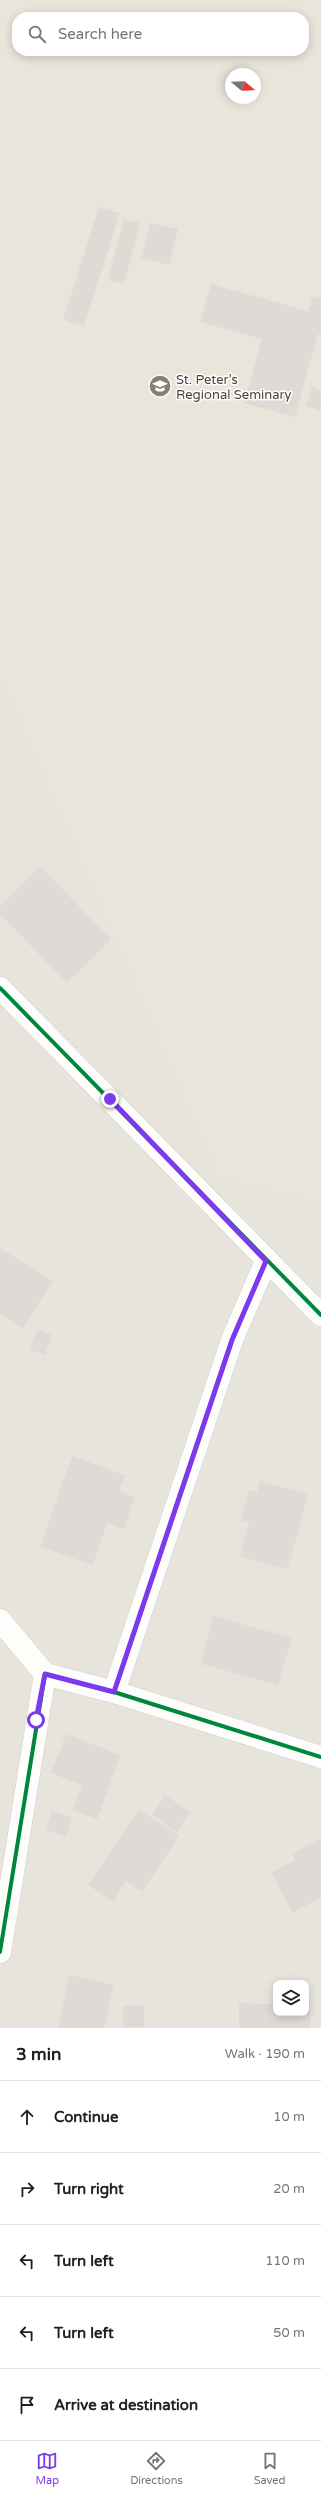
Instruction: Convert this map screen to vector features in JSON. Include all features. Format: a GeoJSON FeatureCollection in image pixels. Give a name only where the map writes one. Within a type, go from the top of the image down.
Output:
{"type":"FeatureCollection","features":[{"type":"Feature","properties":{"kind":"street"},"geometry":{"type":"LineString","coordinates":[[0,988],[266,1261],[321,1315]]}},
{"type":"Feature","properties":{"kind":"street"},"geometry":{"type":"LineString","coordinates":[[114,1692],[232,1340],[266,1261]]}},
{"type":"Feature","properties":{"kind":"street"},"geometry":{"type":"LineString","coordinates":[[0,1620],[45,1674],[114,1692],[321,1757]]}},
{"type":"Feature","properties":{"kind":"street"},"geometry":{"type":"LineString","coordinates":[[0,1952],[45,1674]]}},
{"type":"Feature","properties":{"kind":"shaded area"},"geometry":{"type":"Polygon","coordinates":[[[0,0],[321,0],[321,2028],[0,2028],[0,0]]]}},
{"type":"Feature","properties":{"kind":"shaded area","name":"St. Peter’s Regional Seminary"},"geometry":{"type":"Polygon","coordinates":[[[0,0],[321,0],[321,1202],[220,1178],[0,674],[0,0]]]}},
{"type":"Feature","properties":{"kind":"building"},"geometry":{"type":"Polygon","coordinates":[[[99,207],[120,213],[84,326],[63,320],[99,207]]]}},
{"type":"Feature","properties":{"kind":"building"},"geometry":{"type":"Polygon","coordinates":[[[124,219],[140,223],[124,284],[108,280],[124,219]]]}},
{"type":"Feature","properties":{"kind":"building"},"geometry":{"type":"Polygon","coordinates":[[[150,223],[178,229],[169,265],[141,258],[150,223]]]}},
{"type":"Feature","properties":{"kind":"building"},"geometry":{"type":"Polygon","coordinates":[[[211,284],[308,311],[312,296],[321,298],[321,335],[318,334],[295,417],[244,403],[262,339],[200,322],[211,284]]]}},
{"type":"Feature","properties":{"kind":"building"},"geometry":{"type":"Polygon","coordinates":[[[312,387],[321,390],[321,411],[306,406],[312,387]]]}},
{"type":"Feature","properties":{"kind":"building"},"geometry":{"type":"Polygon","coordinates":[[[40,866],[111,939],[67,983],[0,914],[0,906],[40,866]]]}},
{"type":"Feature","properties":{"kind":"building"},"geometry":{"type":"Polygon","coordinates":[[[0,1248],[53,1281],[23,1328],[0,1314],[0,1248]]]}},
{"type":"Feature","properties":{"kind":"building"},"geometry":{"type":"Polygon","coordinates":[[[37,1330],[52,1335],[45,1355],[30,1350],[37,1330]]]}},
{"type":"Feature","properties":{"kind":"building"},"geometry":{"type":"Polygon","coordinates":[[[72,1456],[125,1475],[119,1491],[135,1497],[124,1529],[107,1524],[93,1565],[40,1547],[72,1456]]]}},
{"type":"Feature","properties":{"kind":"building"},"geometry":{"type":"Polygon","coordinates":[[[260,1481],[308,1494],[288,1569],[240,1557],[249,1522],[241,1520],[249,1490],[257,1492],[260,1481]]]}},
{"type":"Feature","properties":{"kind":"building"},"geometry":{"type":"Polygon","coordinates":[[[213,1616],[292,1638],[278,1685],[201,1664],[213,1616]]]}},
{"type":"Feature","properties":{"kind":"building"},"geometry":{"type":"Polygon","coordinates":[[[66,1734],[121,1755],[97,1819],[72,1810],[82,1785],[51,1773],[66,1734]]]}},
{"type":"Feature","properties":{"kind":"building"},"geometry":{"type":"Polygon","coordinates":[[[165,1795],[190,1812],[177,1832],[152,1815],[165,1795]]]}},
{"type":"Feature","properties":{"kind":"building"},"geometry":{"type":"Polygon","coordinates":[[[139,1809],[179,1836],[142,1892],[126,1881],[113,1902],[88,1885],[139,1809]]]}},
{"type":"Feature","properties":{"kind":"building"},"geometry":{"type":"Polygon","coordinates":[[[52,1811],[72,1818],[66,1837],[46,1830],[52,1811]]]}},
{"type":"Feature","properties":{"kind":"building"},"geometry":{"type":"Polygon","coordinates":[[[321,1838],[321,1897],[293,1913],[271,1873],[295,1860],[292,1854],[321,1838]]]}},
{"type":"Feature","properties":{"kind":"building"},"geometry":{"type":"Polygon","coordinates":[[[69,1975],[114,1985],[104,2028],[58,2028],[69,1975]]]}},
{"type":"Feature","properties":{"kind":"building"},"geometry":{"type":"Polygon","coordinates":[[[239,2003],[273,2004],[273,2016],[309,2016],[310,2004],[310,2028],[239,2028],[239,2003]]]}},
{"type":"Feature","properties":{"kind":"building"},"geometry":{"type":"Polygon","coordinates":[[[123,2006],[144,2006],[144,2027],[123,2027],[123,2006]]]}},
{"type":"Feature","properties":{"kind":"cycle path"},"geometry":{"type":"LineString","coordinates":[[0,988],[321,1315]]}},
{"type":"Feature","properties":{"kind":"cycle path"},"geometry":{"type":"LineString","coordinates":[[114,1692],[232,1340],[266,1261]]}},
{"type":"Feature","properties":{"kind":"cycle path"},"geometry":{"type":"LineString","coordinates":[[0,1952],[45,1674],[114,1692],[321,1757]]}},
{"type":"Feature","properties":{"kind":"place","name":"St. Peter’s Regional Seminary"},"geometry":{"type":"Point","coordinates":[160,386]}},
{"type":"Feature","properties":{"kind":"route"},"geometry":{"type":"LineString","coordinates":[[36,1720],[45,1674],[114,1692],[232,1340],[266,1261],[110,1099]]}}]}
